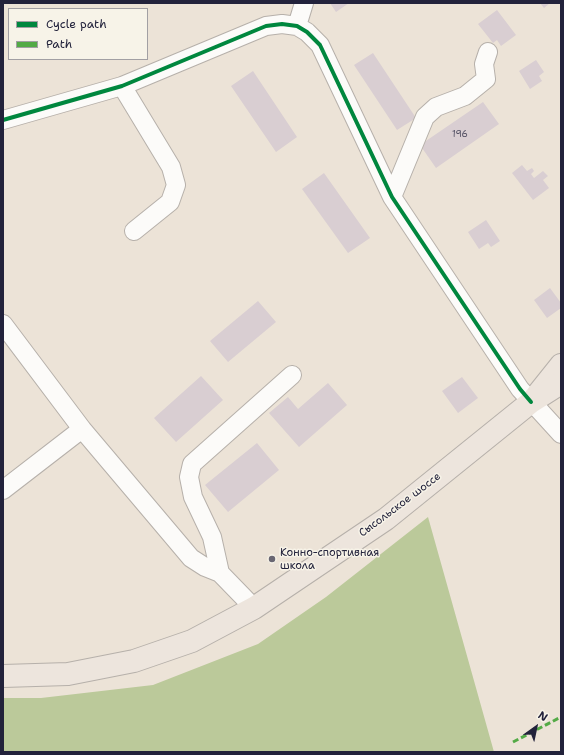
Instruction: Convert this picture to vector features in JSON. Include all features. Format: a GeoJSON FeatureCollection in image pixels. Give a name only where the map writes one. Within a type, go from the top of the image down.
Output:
{"type":"FeatureCollection","features":[{"type":"Feature","properties":{"kind":"main road"},"geometry":{"type":"LineString","coordinates":[[531,402],[561,365]]}},
{"type":"Feature","properties":{"kind":"main road","name":"Сысольское шоссе"},"geometry":{"type":"LineString","coordinates":[[3,676],[68,674],[134,661],[192,641],[254,608],[386,519],[531,402],[561,383]]}},
{"type":"Feature","properties":{"kind":"street"},"geometry":{"type":"LineString","coordinates":[[297,26],[304,3]]}},
{"type":"Feature","properties":{"kind":"street"},"geometry":{"type":"LineString","coordinates":[[3,120],[122,86],[266,26],[282,24],[297,26],[307,32],[320,44],[392,197],[520,389],[561,434]]}},
{"type":"Feature","properties":{"kind":"street"},"geometry":{"type":"LineString","coordinates":[[392,197],[425,118],[436,107],[465,96],[486,79],[484,64],[488,52]]}},
{"type":"Feature","properties":{"kind":"street"},"geometry":{"type":"LineString","coordinates":[[122,86],[171,166],[176,185],[170,202],[134,231]]}},
{"type":"Feature","properties":{"kind":"street"},"geometry":{"type":"LineString","coordinates":[[3,324],[82,428],[191,558],[220,573],[254,608]]}},
{"type":"Feature","properties":{"kind":"street"},"geometry":{"type":"LineString","coordinates":[[220,573],[212,537],[193,497],[189,477],[192,464],[292,374]]}},
{"type":"Feature","properties":{"kind":"street"},"geometry":{"type":"LineString","coordinates":[[3,490],[82,428]]}},
{"type":"Feature","properties":{"kind":"green space"},"geometry":{"type":"Polygon","coordinates":[[[428,517],[494,752],[3,752],[3,698],[41,698],[153,685],[258,644],[326,597],[428,517]]]}},
{"type":"Feature","properties":{"kind":"building"},"geometry":{"type":"Polygon","coordinates":[[[330,3],[349,3],[336,12],[330,3]]]}},
{"type":"Feature","properties":{"kind":"building"},"geometry":{"type":"Polygon","coordinates":[[[540,3],[550,3],[544,8],[540,3]]]}},
{"type":"Feature","properties":{"kind":"building"},"geometry":{"type":"Polygon","coordinates":[[[497,10],[516,35],[501,46],[497,40],[493,43],[478,24],[497,10]]]}},
{"type":"Feature","properties":{"kind":"building"},"geometry":{"type":"Polygon","coordinates":[[[373,53],[416,118],[397,130],[354,65],[373,53]]]}},
{"type":"Feature","properties":{"kind":"building"},"geometry":{"type":"Polygon","coordinates":[[[536,60],[544,72],[539,76],[542,81],[530,89],[519,71],[536,60]]]}},
{"type":"Feature","properties":{"kind":"building"},"geometry":{"type":"Polygon","coordinates":[[[253,71],[297,137],[276,152],[231,86],[253,71]]]}},
{"type":"Feature","properties":{"kind":"building"},"geometry":{"type":"Polygon","coordinates":[[[483,102],[499,124],[436,168],[420,145],[483,102]]]}},
{"type":"Feature","properties":{"kind":"building"},"geometry":{"type":"Polygon","coordinates":[[[522,165],[527,171],[532,168],[534,171],[531,174],[534,178],[543,171],[548,176],[543,180],[549,188],[533,200],[512,173],[522,165]]]}},
{"type":"Feature","properties":{"kind":"building"},"geometry":{"type":"Polygon","coordinates":[[[324,173],[370,238],[348,253],[302,189],[324,173]]]}},
{"type":"Feature","properties":{"kind":"building"},"geometry":{"type":"Polygon","coordinates":[[[486,220],[500,241],[491,247],[488,243],[479,249],[468,232],[486,220]]]}},
{"type":"Feature","properties":{"kind":"building"},"geometry":{"type":"Polygon","coordinates":[[[550,288],[561,303],[561,308],[547,318],[534,300],[550,288]]]}},
{"type":"Feature","properties":{"kind":"building"},"geometry":{"type":"Polygon","coordinates":[[[258,301],[276,322],[228,362],[210,341],[258,301]]]}},
{"type":"Feature","properties":{"kind":"building"},"geometry":{"type":"Polygon","coordinates":[[[201,376],[223,400],[176,442],[154,418],[201,376]]]}},
{"type":"Feature","properties":{"kind":"building"},"geometry":{"type":"Polygon","coordinates":[[[462,377],[478,398],[458,413],[442,391],[462,377]]]}},
{"type":"Feature","properties":{"kind":"building"},"geometry":{"type":"Polygon","coordinates":[[[328,383],[347,405],[299,447],[269,413],[288,397],[298,409],[328,383]]]}},
{"type":"Feature","properties":{"kind":"building"},"geometry":{"type":"Polygon","coordinates":[[[257,443],[279,470],[228,512],[205,485],[257,443]]]}},
{"type":"Feature","properties":{"kind":"marked path"},"geometry":{"type":"LineString","coordinates":[[513,742],[561,717]]}},
{"type":"Feature","properties":{"kind":"cycle path"},"geometry":{"type":"LineString","coordinates":[[3,120],[122,86],[266,26],[282,24],[297,26],[307,32],[320,45],[392,197],[520,389],[531,402]]}},
{"type":"Feature","properties":{"kind":"place","name":"Конно-спортивная школа"},"geometry":{"type":"Point","coordinates":[272,559]}}]}
